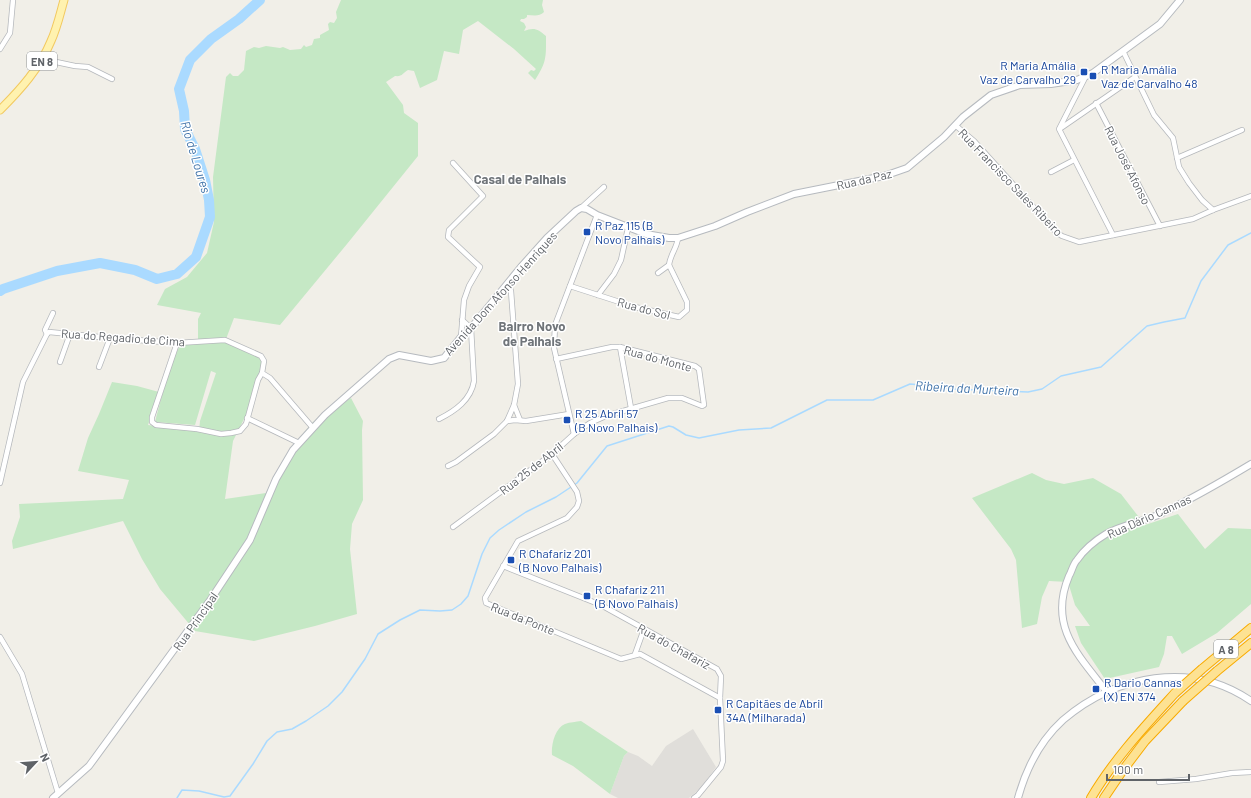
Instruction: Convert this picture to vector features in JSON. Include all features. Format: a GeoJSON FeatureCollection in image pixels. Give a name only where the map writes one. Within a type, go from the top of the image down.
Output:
{"type":"FeatureCollection","features":[{"type":"Feature","properties":{"kind":"highway","name":"A 8"},"geometry":{"type":"LineString","coordinates":[[1091,798],[1114,763],[1138,733],[1175,693],[1251,628]]}},
{"type":"Feature","properties":{"kind":"highway","name":"A 8"},"geometry":{"type":"LineString","coordinates":[[1104,798],[1123,770],[1146,741],[1184,701],[1251,643]]}},
{"type":"Feature","properties":{"kind":"main road","name":"EN 8"},"geometry":{"type":"LineString","coordinates":[[0,110],[35,70],[42,59],[52,40],[64,0]]}},
{"type":"Feature","properties":{"kind":"street"},"geometry":{"type":"LineString","coordinates":[[0,49],[10,33],[13,0]]}},
{"type":"Feature","properties":{"kind":"street","name":"Rua da Paz"},"geometry":{"type":"LineString","coordinates":[[581,208],[587,209],[628,228],[646,234],[678,238],[715,226],[794,194],[884,176],[907,168],[944,137],[963,117],[991,95],[1020,85],[1042,85],[1070,81],[1093,73],[1160,24],[1180,0]]}},
{"type":"Feature","properties":{"kind":"street"},"geometry":{"type":"LineString","coordinates":[[1123,51],[1154,115],[1173,138],[1180,167],[1189,184],[1202,200],[1213,210]]}},
{"type":"Feature","properties":{"kind":"street"},"geometry":{"type":"LineString","coordinates":[[42,59],[69,65],[88,67],[112,79]]}},
{"type":"Feature","properties":{"kind":"street"},"geometry":{"type":"LineString","coordinates":[[1059,130],[1086,76]]}},
{"type":"Feature","properties":{"kind":"street"},"geometry":{"type":"LineString","coordinates":[[1059,130],[1135,76]]}},
{"type":"Feature","properties":{"kind":"street","name":"Rua José Afonso"},"geometry":{"type":"LineString","coordinates":[[1096,103],[1160,226]]}},
{"type":"Feature","properties":{"kind":"street","name":"Rua Francisco Sales Ribeiro"},"geometry":{"type":"LineString","coordinates":[[955,125],[974,141],[1056,232],[1069,239],[1079,242],[1193,219],[1251,196]]}},
{"type":"Feature","properties":{"kind":"street"},"geometry":{"type":"LineString","coordinates":[[1059,130],[1113,235]]}},
{"type":"Feature","properties":{"kind":"street"},"geometry":{"type":"LineString","coordinates":[[1177,158],[1242,130]]}},
{"type":"Feature","properties":{"kind":"street"},"geometry":{"type":"LineString","coordinates":[[1051,172],[1074,160]]}},
{"type":"Feature","properties":{"kind":"street"},"geometry":{"type":"LineString","coordinates":[[453,163],[483,196],[449,230],[448,237],[480,267],[469,286],[464,300],[461,337]]}},
{"type":"Feature","properties":{"kind":"street","name":"Avenida Dom Afonso Henriques"},"geometry":{"type":"LineString","coordinates":[[313,428],[324,415],[389,359],[399,355],[431,361],[444,358],[547,238],[604,187]]}},
{"type":"Feature","properties":{"kind":"street"},"geometry":{"type":"LineString","coordinates":[[574,434],[554,348],[555,325],[598,215]]}},
{"type":"Feature","properties":{"kind":"street"},"geometry":{"type":"LineString","coordinates":[[598,295],[614,274],[621,260],[628,228]]}},
{"type":"Feature","properties":{"kind":"street"},"geometry":{"type":"LineString","coordinates":[[658,273],[669,264],[669,260],[677,244],[678,238]]}},
{"type":"Feature","properties":{"kind":"street","name":"Rua do Sol"},"geometry":{"type":"LineString","coordinates":[[570,286],[634,307],[679,317],[686,310],[688,302],[669,264]]}},
{"type":"Feature","properties":{"kind":"street"},"geometry":{"type":"LineString","coordinates":[[448,466],[456,462],[494,434],[507,421],[514,405],[518,384],[511,291],[508,283]]}},
{"type":"Feature","properties":{"kind":"street"},"geometry":{"type":"LineString","coordinates":[[47,334],[45,330],[53,313]]}},
{"type":"Feature","properties":{"kind":"street"},"geometry":{"type":"LineString","coordinates":[[439,419],[452,413],[464,402],[473,388],[474,381],[471,328],[462,320]]}},
{"type":"Feature","properties":{"kind":"street","name":"Rua do Regadio de Cima"},"geometry":{"type":"LineString","coordinates":[[0,482],[23,382],[49,332],[177,343],[225,340],[261,356],[264,361],[262,373]]}},
{"type":"Feature","properties":{"kind":"street"},"geometry":{"type":"LineString","coordinates":[[60,362],[70,334]]}},
{"type":"Feature","properties":{"kind":"street"},"geometry":{"type":"LineString","coordinates":[[99,367],[110,338]]}},
{"type":"Feature","properties":{"kind":"street"},"geometry":{"type":"LineString","coordinates":[[177,343],[152,417],[152,422],[156,425],[226,434],[240,431],[246,424],[258,380],[262,373],[270,378],[313,428]]}},
{"type":"Feature","properties":{"kind":"street","name":"Rua do Monte"},"geometry":{"type":"LineString","coordinates":[[556,358],[612,347],[620,347],[697,367],[699,369],[704,400],[704,405],[702,406]]}},
{"type":"Feature","properties":{"kind":"street"},"geometry":{"type":"LineString","coordinates":[[620,347],[631,408]]}},
{"type":"Feature","properties":{"kind":"street","name":"Rua 25 de Abril"},"geometry":{"type":"LineString","coordinates":[[453,527],[552,454],[574,434],[590,423],[606,416],[668,398],[682,398],[702,406]]}},
{"type":"Feature","properties":{"kind":"street"},"geometry":{"type":"LineString","coordinates":[[514,405],[520,420]]}},
{"type":"Feature","properties":{"kind":"street"},"geometry":{"type":"LineString","coordinates":[[507,421],[526,421],[569,414]]}},
{"type":"Feature","properties":{"kind":"street"},"geometry":{"type":"LineString","coordinates":[[247,418],[299,443]]}},
{"type":"Feature","properties":{"kind":"street","name":"Rua Principal"},"geometry":{"type":"LineString","coordinates":[[55,796],[89,766],[211,599],[250,540],[276,479],[299,443],[313,428]]}},
{"type":"Feature","properties":{"kind":"street","name":"Rua da Ponte"},"geometry":{"type":"LineString","coordinates":[[552,454],[575,488],[579,501],[577,508],[567,518],[518,541],[485,598],[486,603],[621,659],[625,659],[635,654]]}},
{"type":"Feature","properties":{"kind":"street","name":"Rua Dário Cannas"},"geometry":{"type":"LineString","coordinates":[[1107,692],[1075,650],[1066,633],[1062,614],[1064,589],[1076,560],[1090,546],[1107,533],[1157,515],[1220,483],[1251,464]]}},
{"type":"Feature","properties":{"kind":"street","name":"Rua do Chafariz"},"geometry":{"type":"LineString","coordinates":[[504,566],[601,605],[717,670],[721,676],[720,698],[723,761],[721,767],[694,798]]}},
{"type":"Feature","properties":{"kind":"street"},"geometry":{"type":"LineString","coordinates":[[644,630],[635,654],[644,656],[720,698]]}},
{"type":"Feature","properties":{"kind":"street"},"geometry":{"type":"LineString","coordinates":[[0,637],[22,674],[55,796]]}},
{"type":"Feature","properties":{"kind":"street"},"geometry":{"type":"LineString","coordinates":[[1018,798],[1023,780],[1033,759],[1045,741],[1063,720],[1084,705],[1107,692],[1147,678],[1171,676],[1217,683],[1251,701]]}},
{"type":"Feature","properties":{"kind":"street"},"geometry":{"type":"LineString","coordinates":[[1159,782],[1251,772]]}},
{"type":"Feature","properties":{"kind":"shaded area"},"geometry":{"type":"Polygon","coordinates":[[[693,729],[716,767],[701,788],[689,798],[618,798],[610,794],[624,756],[628,752],[638,756],[652,766],[666,746],[693,729]]]}},
{"type":"Feature","properties":{"kind":"green space"},"geometry":{"type":"Polygon","coordinates":[[[341,0],[543,0],[542,5],[544,12],[542,14],[527,15],[527,17],[521,19],[520,21],[524,23],[526,27],[524,31],[536,29],[546,36],[545,59],[535,80],[528,73],[531,70],[534,71],[536,69],[514,49],[478,21],[463,30],[459,54],[444,51],[437,80],[420,88],[414,71],[408,70],[386,82],[403,105],[404,113],[418,123],[418,156],[280,325],[234,318],[226,339],[260,357],[262,364],[246,415],[233,441],[225,499],[266,493],[291,448],[313,422],[351,398],[363,421],[363,500],[352,524],[350,549],[357,614],[254,641],[195,631],[160,589],[142,559],[123,521],[13,549],[12,541],[20,517],[19,504],[123,499],[129,480],[78,471],[88,438],[112,382],[137,386],[159,392],[148,425],[199,431],[200,421],[216,373],[211,371],[195,425],[155,422],[166,382],[177,351],[181,345],[198,339],[198,319],[201,313],[157,305],[165,289],[187,277],[207,253],[214,222],[213,177],[226,77],[230,73],[233,76],[238,76],[244,70],[246,51],[254,47],[283,47],[290,50],[301,49],[304,45],[306,47],[312,45],[314,39],[320,38],[320,35],[329,30],[328,24],[330,22],[334,23],[337,18],[336,12],[341,0]]]}},
{"type":"Feature","properties":{"kind":"green space"},"geometry":{"type":"Polygon","coordinates":[[[1032,473],[1046,480],[1064,484],[1093,478],[1121,494],[1145,525],[1178,514],[1205,549],[1228,528],[1251,529],[1251,604],[1217,633],[1182,654],[1172,636],[1167,636],[1164,654],[1159,667],[1105,679],[1081,643],[1075,626],[1090,626],[1075,605],[1068,582],[1049,581],[1042,597],[1037,624],[1022,628],[1016,560],[1011,549],[972,498],[1032,473]]]}},
{"type":"Feature","properties":{"kind":"green space"},"geometry":{"type":"Polygon","coordinates":[[[581,721],[628,752],[624,756],[610,794],[573,766],[552,755],[553,742],[559,729],[565,724],[581,721]]]}},
{"type":"Feature","properties":{"kind":"waterway","name":"Rio de Loures"},"geometry":{"type":"LineString","coordinates":[[0,291],[57,271],[100,263],[135,270],[157,279],[177,274],[196,257],[210,217],[209,200],[205,180],[195,149],[185,129],[184,111],[179,89],[190,60],[211,39],[239,19],[260,0]]}},
{"type":"Feature","properties":{"kind":"waterway","name":"Ribeira da Murteira"},"geometry":{"type":"LineString","coordinates":[[177,798],[182,790],[199,791],[224,797],[230,796],[253,764],[267,741],[277,732],[292,729],[306,721],[328,706],[342,692],[365,659],[378,634],[400,620],[420,610],[452,610],[461,604],[468,596],[482,554],[490,538],[499,530],[526,512],[556,497],[577,483],[607,446],[669,426],[686,435],[699,438],[739,430],[771,428],[827,400],[873,400],[910,384],[951,389],[1028,392],[1042,389],[1061,376],[1101,367],[1147,326],[1185,318],[1201,281],[1228,245],[1251,233]]}},
{"type":"Feature","properties":{"kind":"place","name":"R Maria Amália Vaz de Carvalho 29"},"geometry":{"type":"Point","coordinates":[1084,72]}},
{"type":"Feature","properties":{"kind":"place","name":"R Maria Amália Vaz de Carvalho 48"},"geometry":{"type":"Point","coordinates":[1093,76]}},
{"type":"Feature","properties":{"kind":"place","name":"R Paz 115 (B Novo Palhais)"},"geometry":{"type":"Point","coordinates":[587,232]}},
{"type":"Feature","properties":{"kind":"place","name":"R 25 Abril 57 (B Novo Palhais)"},"geometry":{"type":"Point","coordinates":[567,420]}},
{"type":"Feature","properties":{"kind":"place","name":"R Chafariz 201 (B Novo Palhais)"},"geometry":{"type":"Point","coordinates":[511,560]}},
{"type":"Feature","properties":{"kind":"place","name":"R Chafariz 211 (B Novo Palhais)"},"geometry":{"type":"Point","coordinates":[587,596]}},
{"type":"Feature","properties":{"kind":"place","name":"R Dario Cannas (X) EN 374"},"geometry":{"type":"Point","coordinates":[1096,689]}},
{"type":"Feature","properties":{"kind":"place","name":"R Capitães de Abril 34A (Milharada)"},"geometry":{"type":"Point","coordinates":[718,710]}},
{"type":"Feature","properties":{"kind":"district","name":"Casal de Palhais"},"geometry":{"type":"Point","coordinates":[520,179]}},
{"type":"Feature","properties":{"kind":"district","name":"Bairro Novo de Palhais"},"geometry":{"type":"Point","coordinates":[532,334]}}]}
